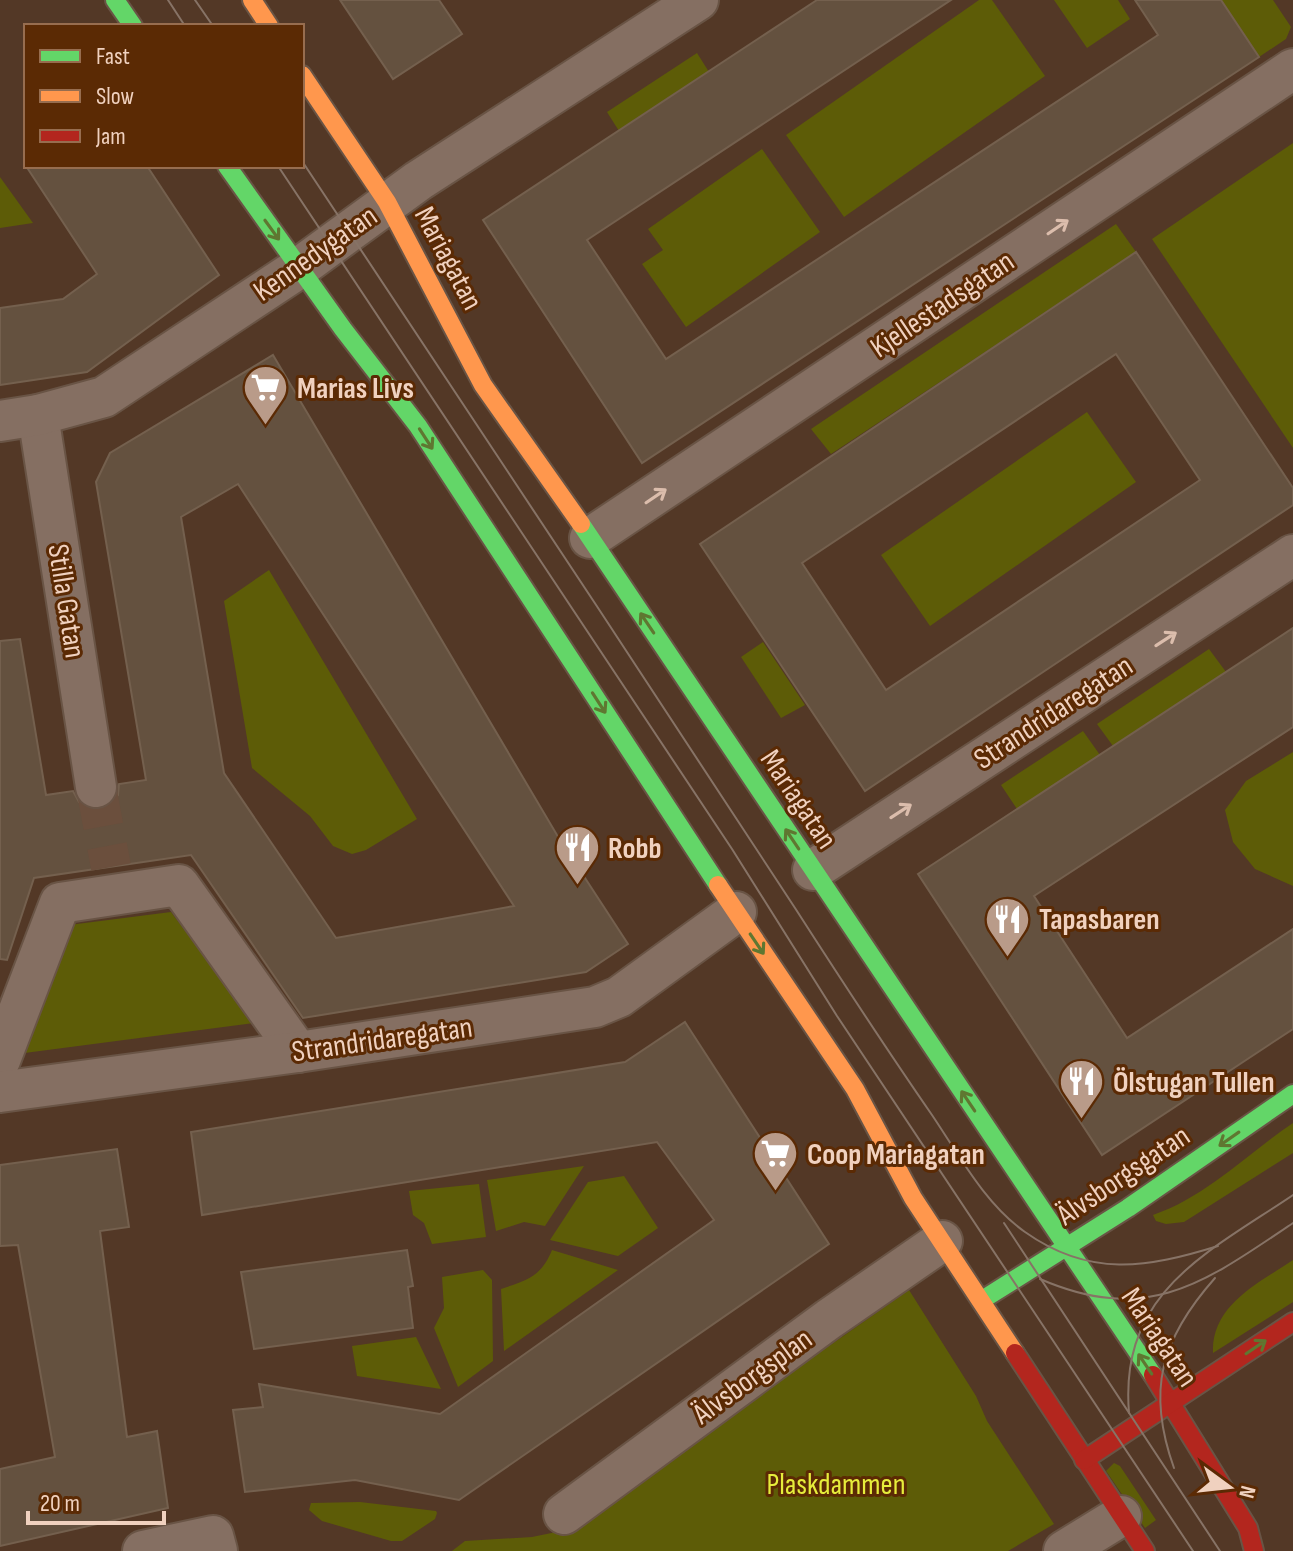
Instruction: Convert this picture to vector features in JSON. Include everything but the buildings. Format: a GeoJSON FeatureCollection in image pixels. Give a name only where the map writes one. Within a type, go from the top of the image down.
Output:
{"type":"FeatureCollection","features":[{"type":"Feature","properties":{"kind":"street"},"geometry":{"type":"LineString","coordinates":[[115,0],[132,24]]}},
{"type":"Feature","properties":{"kind":"street"},"geometry":{"type":"LineString","coordinates":[[252,0],[268,24]]}},
{"type":"Feature","properties":{"kind":"street","name":"Kennedygatan"},"geometry":{"type":"LineString","coordinates":[[19,418],[104,397],[299,268],[387,202],[698,0]]}},
{"type":"Feature","properties":{"kind":"street","name":"Kjellestadsgatan"},"geometry":{"type":"LineString","coordinates":[[590,538],[1293,69]]}},
{"type":"Feature","properties":{"kind":"street","name":"Mariagatan"},"geometry":{"type":"LineString","coordinates":[[304,78],[387,202],[483,385],[590,538],[1172,1404],[1248,1528],[1254,1551]]}},
{"type":"Feature","properties":{"kind":"street"},"geometry":{"type":"LineString","coordinates":[[228,168],[343,329],[418,426],[855,1089],[913,1198],[1145,1551]]}},
{"type":"Feature","properties":{"kind":"street","name":"Stilla Gatan"},"geometry":{"type":"LineString","coordinates":[[19,418],[96,787]]}},
{"type":"Feature","properties":{"kind":"street","name":"Strandridaregatan"},"geometry":{"type":"LineString","coordinates":[[813,870],[1293,555]]}},
{"type":"Feature","properties":{"kind":"street"},"geometry":{"type":"LineString","coordinates":[[0,1060],[60,903],[113,880],[179,885],[298,1052]]}},
{"type":"Feature","properties":{"kind":"street","name":"Strandridaregatan"},"geometry":{"type":"LineString","coordinates":[[0,1092],[298,1052],[595,1007],[619,997],[736,912]]}},
{"type":"Feature","properties":{"kind":"street","name":"Älvsborgsgatan"},"geometry":{"type":"LineString","coordinates":[[982,1300],[1128,1208],[1293,1094]]}},
{"type":"Feature","properties":{"kind":"street","name":"Älvsborgsplan"},"geometry":{"type":"LineString","coordinates":[[564,1514],[829,1319],[942,1241]]}},
{"type":"Feature","properties":{"kind":"street"},"geometry":{"type":"LineString","coordinates":[[1084,1460],[1293,1322]]}},
{"type":"Feature","properties":{"kind":"street"},"geometry":{"type":"LineString","coordinates":[[1064,1551],[1121,1516]]}},
{"type":"Feature","properties":{"kind":"street"},"geometry":{"type":"LineString","coordinates":[[143,1551],[213,1536],[217,1551]]}},
{"type":"Feature","properties":{"kind":"green space"},"geometry":{"type":"Polygon","coordinates":[[[979,0],[992,0],[1045,76],[844,217],[786,135],[979,0]]]}},
{"type":"Feature","properties":{"kind":"green space"},"geometry":{"type":"Polygon","coordinates":[[[1054,0],[1118,0],[1130,19],[1087,48],[1054,0]]]}},
{"type":"Feature","properties":{"kind":"green space"},"geometry":{"type":"Polygon","coordinates":[[[1221,0],[1273,0],[1291,27],[1286,39],[1259,57],[1221,0]]]}},
{"type":"Feature","properties":{"kind":"green space"},"geometry":{"type":"Polygon","coordinates":[[[697,53],[709,72],[619,131],[607,112],[697,53]]]}},
{"type":"Feature","properties":{"kind":"green space"},"geometry":{"type":"Polygon","coordinates":[[[1293,143],[1293,448],[1152,239],[1293,143]]]}},
{"type":"Feature","properties":{"kind":"green space"},"geometry":{"type":"Polygon","coordinates":[[[762,149],[820,232],[686,327],[642,264],[663,250],[648,229],[762,149]]]}},
{"type":"Feature","properties":{"kind":"green space"},"geometry":{"type":"Polygon","coordinates":[[[0,177],[33,223],[0,228],[0,177]]]}},
{"type":"Feature","properties":{"kind":"green space"},"geometry":{"type":"Polygon","coordinates":[[[1116,224],[1136,252],[831,454],[811,429],[1116,224]]]}},
{"type":"Feature","properties":{"kind":"green space"},"geometry":{"type":"Polygon","coordinates":[[[1087,412],[1136,482],[930,626],[881,555],[1087,412]]]}},
{"type":"Feature","properties":{"kind":"green space"},"geometry":{"type":"Polygon","coordinates":[[[269,570],[417,819],[366,850],[352,854],[333,846],[310,816],[252,768],[224,601],[269,570]]]}},
{"type":"Feature","properties":{"kind":"green space"},"geometry":{"type":"Polygon","coordinates":[[[763,642],[805,705],[781,718],[741,657],[763,642]]]}},
{"type":"Feature","properties":{"kind":"green space"},"geometry":{"type":"Polygon","coordinates":[[[1209,649],[1226,672],[1113,746],[1097,724],[1209,649]]]}},
{"type":"Feature","properties":{"kind":"green space"},"geometry":{"type":"Polygon","coordinates":[[[1083,731],[1100,755],[1017,809],[1001,785],[1083,731]]]}},
{"type":"Feature","properties":{"kind":"green space"},"geometry":{"type":"Polygon","coordinates":[[[1293,752],[1293,886],[1255,869],[1233,842],[1225,810],[1246,781],[1293,752]]]}},
{"type":"Feature","properties":{"kind":"green space"},"geometry":{"type":"Polygon","coordinates":[[[171,912],[254,1023],[17,1054],[69,925],[171,912]]]}},
{"type":"Feature","properties":{"kind":"green space"},"geometry":{"type":"Polygon","coordinates":[[[1293,1123],[1293,1153],[1184,1222],[1166,1224],[1156,1221],[1153,1215],[1208,1186],[1293,1123]]]}},
{"type":"Feature","properties":{"kind":"green space"},"geometry":{"type":"Polygon","coordinates":[[[584,1166],[545,1226],[524,1222],[496,1231],[487,1180],[584,1166]]]}},
{"type":"Feature","properties":{"kind":"green space"},"geometry":{"type":"Polygon","coordinates":[[[624,1176],[658,1228],[618,1256],[550,1240],[588,1182],[624,1176]]]}},
{"type":"Feature","properties":{"kind":"green space"},"geometry":{"type":"Polygon","coordinates":[[[479,1184],[486,1237],[432,1244],[424,1223],[413,1215],[409,1191],[479,1184]]]}},
{"type":"Feature","properties":{"kind":"green space"},"geometry":{"type":"Polygon","coordinates":[[[552,1250],[618,1270],[504,1351],[501,1289],[538,1272],[552,1250]]]}},
{"type":"Feature","properties":{"kind":"green space"},"geometry":{"type":"Polygon","coordinates":[[[1293,1260],[1293,1302],[1213,1353],[1214,1336],[1228,1309],[1252,1287],[1293,1260]]]}},
{"type":"Feature","properties":{"kind":"green space"},"geometry":{"type":"Polygon","coordinates":[[[483,1270],[492,1280],[493,1361],[458,1387],[434,1328],[444,1308],[442,1277],[483,1270]]]}},
{"type":"Feature","properties":{"kind":"green space","name":"Plaskdammen"},"geometry":{"type":"Polygon","coordinates":[[[909,1290],[976,1396],[987,1421],[1054,1524],[1008,1551],[452,1551],[465,1541],[532,1537],[566,1530],[909,1290]]]}},
{"type":"Feature","properties":{"kind":"green space"},"geometry":{"type":"Polygon","coordinates":[[[416,1337],[441,1389],[357,1376],[352,1346],[416,1337]]]}},
{"type":"Feature","properties":{"kind":"green space"},"geometry":{"type":"Polygon","coordinates":[[[1114,1463],[1120,1466],[1156,1520],[1145,1528],[1106,1471],[1114,1463]]]}},
{"type":"Feature","properties":{"kind":"green space"},"geometry":{"type":"Polygon","coordinates":[[[360,1502],[437,1513],[435,1519],[402,1541],[391,1541],[322,1521],[309,1510],[311,1503],[360,1502]]]}},
{"type":"Feature","properties":{"kind":"tunnel"},"geometry":{"type":"LineString","coordinates":[[96,787],[111,867]]}},
{"type":"Feature","properties":{"kind":"tram line"},"geometry":{"type":"LineString","coordinates":[[168,0],[184,24]]}},
{"type":"Feature","properties":{"kind":"tram line"},"geometry":{"type":"LineString","coordinates":[[195,0],[212,24]]}},
{"type":"Feature","properties":{"kind":"tram line"},"geometry":{"type":"LineString","coordinates":[[304,164],[863,1012],[997,1208],[1025,1232],[1049,1247],[1096,1262],[1119,1264],[1167,1260],[1218,1246]]}},
{"type":"Feature","properties":{"kind":"tram line"},"geometry":{"type":"LineString","coordinates":[[279,168],[1193,1551]]}},
{"type":"Feature","properties":{"kind":"tram line"},"geometry":{"type":"LineString","coordinates":[[1129,1413],[1130,1371],[1138,1336],[1154,1306],[1175,1280],[1201,1258],[1293,1195]]}},
{"type":"Feature","properties":{"kind":"tram line"},"geometry":{"type":"LineString","coordinates":[[1004,1223],[1220,1551]]}},
{"type":"Feature","properties":{"kind":"tram line"},"geometry":{"type":"LineString","coordinates":[[1040,1279],[1079,1293],[1113,1298],[1145,1297],[1174,1291],[1232,1263],[1293,1223]]}},
{"type":"Feature","properties":{"kind":"tram line"},"geometry":{"type":"LineString","coordinates":[[1174,1468],[1161,1414],[1160,1390],[1164,1367],[1182,1322],[1215,1278]]}},
{"type":"Feature","properties":{"kind":"traffic: fast"},"geometry":{"type":"LineString","coordinates":[[115,0],[132,24]]}},
{"type":"Feature","properties":{"kind":"traffic: fast"},"geometry":{"type":"LineString","coordinates":[[228,168],[343,329],[418,426],[718,885]]}},
{"type":"Feature","properties":{"kind":"traffic: fast"},"geometry":{"type":"LineString","coordinates":[[581,524],[1153,1375]]}},
{"type":"Feature","properties":{"kind":"traffic: fast"},"geometry":{"type":"LineString","coordinates":[[982,1300],[1128,1208],[1293,1094]]}},
{"type":"Feature","properties":{"kind":"traffic: slow"},"geometry":{"type":"LineString","coordinates":[[252,0],[268,24]]}},
{"type":"Feature","properties":{"kind":"traffic: slow"},"geometry":{"type":"LineString","coordinates":[[304,78],[387,202],[483,385],[581,524]]}},
{"type":"Feature","properties":{"kind":"traffic: slow"},"geometry":{"type":"LineString","coordinates":[[718,885],[855,1089],[913,1198],[1015,1353]]}},
{"type":"Feature","properties":{"kind":"traffic: jam"},"geometry":{"type":"LineString","coordinates":[[1084,1460],[1293,1322]]}},
{"type":"Feature","properties":{"kind":"traffic: jam"},"geometry":{"type":"LineString","coordinates":[[1015,1353],[1145,1551]]}},
{"type":"Feature","properties":{"kind":"traffic: jam"},"geometry":{"type":"LineString","coordinates":[[1153,1375],[1248,1528],[1254,1551]]}},
{"type":"Feature","properties":{"kind":"place","name":"Marias Livs"},"geometry":{"type":"Point","coordinates":[266,427]}},
{"type":"Feature","properties":{"kind":"place","name":"Robb"},"geometry":{"type":"Point","coordinates":[577,887]}},
{"type":"Feature","properties":{"kind":"place","name":"Tapasbaren"},"geometry":{"type":"Point","coordinates":[1008,958]}},
{"type":"Feature","properties":{"kind":"place","name":"Ölstugan Tullen"},"geometry":{"type":"Point","coordinates":[1082,1121]}},
{"type":"Feature","properties":{"kind":"place","name":"Coop Mariagatan"},"geometry":{"type":"Point","coordinates":[776,1193]}}]}
